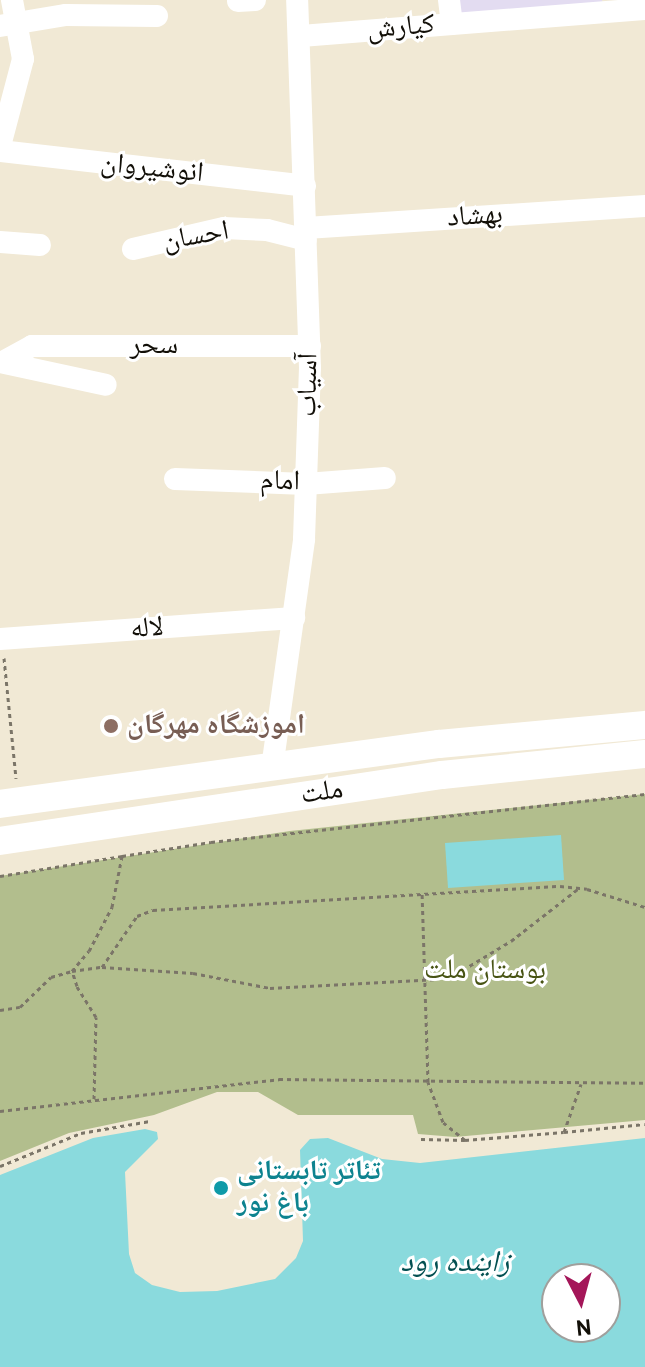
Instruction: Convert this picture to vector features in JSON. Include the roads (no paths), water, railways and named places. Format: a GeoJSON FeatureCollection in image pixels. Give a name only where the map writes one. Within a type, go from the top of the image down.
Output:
{"type":"FeatureCollection","features":[{"type":"Feature","properties":{"kind":"main road","name":"ملت"},"geometry":{"type":"LineString","coordinates":[[9,803],[439,744],[645,725]]}},
{"type":"Feature","properties":{"kind":"main road","name":"ملت"},"geometry":{"type":"LineString","coordinates":[[0,841],[442,775],[645,754]]}},
{"type":"Feature","properties":{"kind":"street"},"geometry":{"type":"LineString","coordinates":[[0,149],[23,59],[9,24],[12,0]]}},
{"type":"Feature","properties":{"kind":"street","name":"آسیاب"},"geometry":{"type":"LineString","coordinates":[[272,768],[304,539],[306,484],[310,346],[301,36],[297,0]]}},
{"type":"Feature","properties":{"kind":"street"},"geometry":{"type":"LineString","coordinates":[[449,0],[452,24]]}},
{"type":"Feature","properties":{"kind":"street","name":"کیارش"},"geometry":{"type":"LineString","coordinates":[[301,36],[645,9]]}},
{"type":"Feature","properties":{"kind":"street"},"geometry":{"type":"LineString","coordinates":[[9,24],[66,15],[157,16]]}},
{"type":"Feature","properties":{"kind":"street","name":"انوشیروان"},"geometry":{"type":"LineString","coordinates":[[0,149],[305,186]]}},
{"type":"Feature","properties":{"kind":"street","name":"بهشاد"},"geometry":{"type":"LineString","coordinates":[[306,234],[645,206]]}},
{"type":"Feature","properties":{"kind":"street","name":"احسان"},"geometry":{"type":"LineString","coordinates":[[133,249],[224,228],[306,234]]}},
{"type":"Feature","properties":{"kind":"street"},"geometry":{"type":"LineString","coordinates":[[0,242],[40,245]]}},
{"type":"Feature","properties":{"kind":"street","name":"سحر"},"geometry":{"type":"LineString","coordinates":[[2,362],[32,346],[310,346]]}},
{"type":"Feature","properties":{"kind":"street","name":"سحر"},"geometry":{"type":"LineString","coordinates":[[2,362],[106,385]]}},
{"type":"Feature","properties":{"kind":"street","name":"امام"},"geometry":{"type":"LineString","coordinates":[[175,479],[306,484],[385,478]]}},
{"type":"Feature","properties":{"kind":"street","name":"لاله"},"geometry":{"type":"LineString","coordinates":[[1,639],[294,618]]}},
{"type":"Feature","properties":{"kind":"water"},"geometry":{"type":"Polygon","coordinates":[[[561,835],[564,880],[448,888],[445,843],[561,835]]]}},
{"type":"Feature","properties":{"kind":"water","name":"زاینده رود"},"geometry":{"type":"Polygon","coordinates":[[[145,1129],[157,1132],[158,1139],[125,1172],[129,1254],[135,1273],[152,1285],[180,1292],[217,1291],[275,1279],[296,1258],[303,1241],[300,1150],[310,1139],[328,1138],[382,1159],[420,1163],[645,1138],[645,1367],[0,1367],[0,1175],[93,1138],[145,1129]]]}},
{"type":"Feature","properties":{"kind":"place","name":"اموزشگاه مهرگان"},"geometry":{"type":"Point","coordinates":[111,726]}},
{"type":"Feature","properties":{"kind":"place","name":"تئاتر تابستانی باغ نور"},"geometry":{"type":"Point","coordinates":[221,1188]}},
{"type":"Feature","properties":{"kind":"park label","name":"بوستان ملت"},"geometry":{"type":"Point","coordinates":[485,971]}}]}
